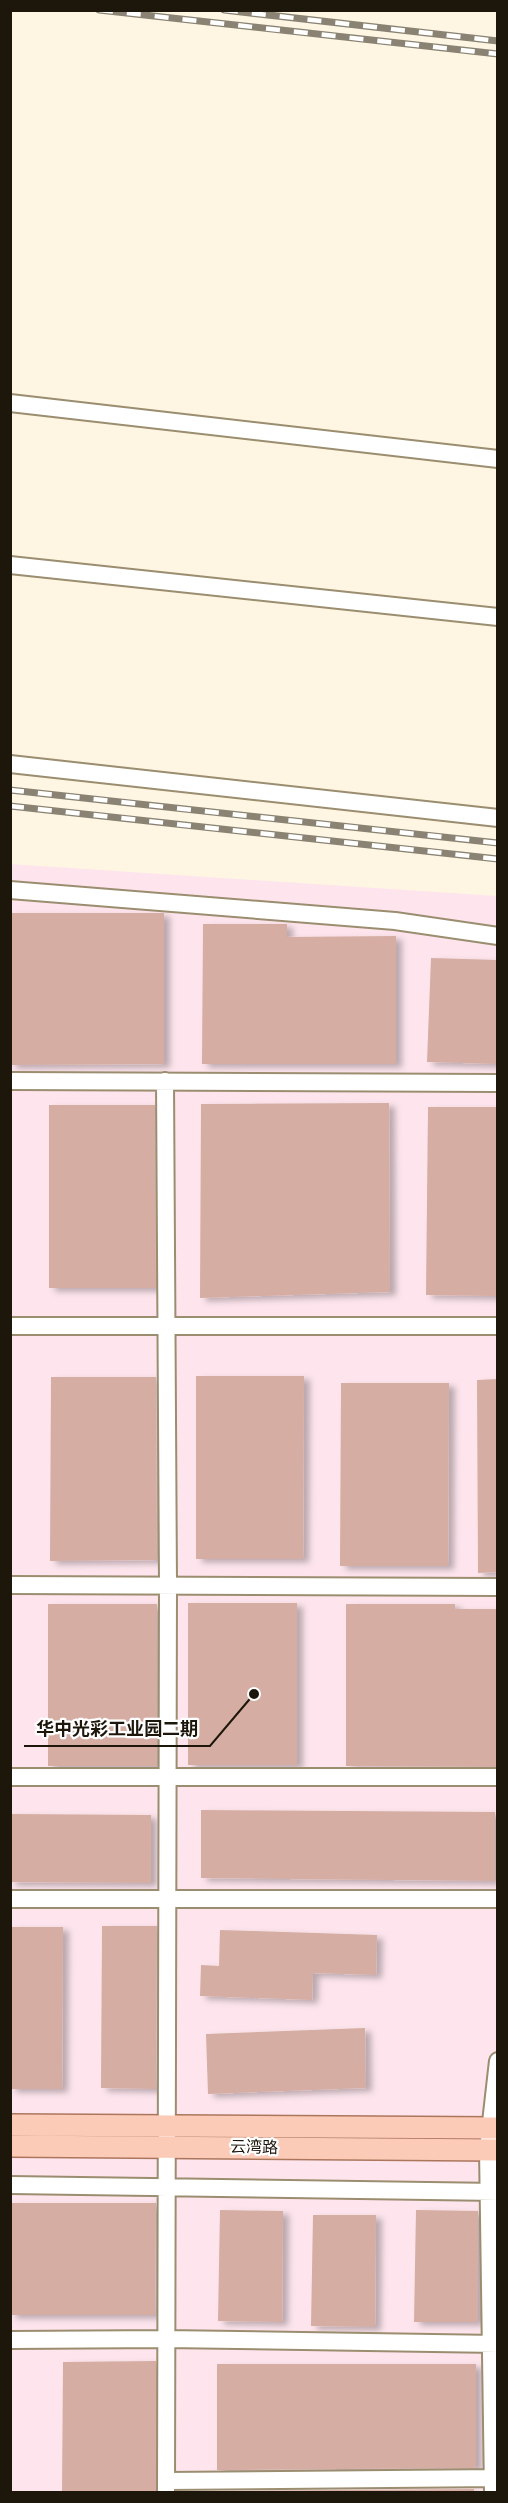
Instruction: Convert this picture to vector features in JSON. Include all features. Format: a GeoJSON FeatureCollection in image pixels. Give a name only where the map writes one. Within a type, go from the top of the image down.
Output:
{"type":"FeatureCollection","features":[{"type":"Feature","properties":{"kind":"main road","name":"云湾路"},"geometry":{"type":"LineString","coordinates":[[10,2125],[166,2136],[493,2150]]}},
{"type":"Feature","properties":{"kind":"main road","name":"云湾路"},"geometry":{"type":"LineString","coordinates":[[10,2146],[166,2136],[493,2128]]}},
{"type":"Feature","properties":{"kind":"street"},"geometry":{"type":"LineString","coordinates":[[10,403],[498,459]]}},
{"type":"Feature","properties":{"kind":"street"},"geometry":{"type":"LineString","coordinates":[[10,565],[498,617]]}},
{"type":"Feature","properties":{"kind":"street"},"geometry":{"type":"LineString","coordinates":[[10,764],[498,818]]}},
{"type":"Feature","properties":{"kind":"street"},"geometry":{"type":"LineString","coordinates":[[10,890],[395,921],[498,936]]}},
{"type":"Feature","properties":{"kind":"street"},"geometry":{"type":"LineString","coordinates":[[10,1081],[498,1083]]}},
{"type":"Feature","properties":{"kind":"street"},"geometry":{"type":"LineString","coordinates":[[165,1081],[168,1585],[166,2487],[494,2483],[493,2128],[498,2061]]}},
{"type":"Feature","properties":{"kind":"street"},"geometry":{"type":"LineString","coordinates":[[10,1326],[498,1326]]}},
{"type":"Feature","properties":{"kind":"street"},"geometry":{"type":"LineString","coordinates":[[10,1585],[498,1587]]}},
{"type":"Feature","properties":{"kind":"street"},"geometry":{"type":"LineString","coordinates":[[10,1777],[498,1777]]}},
{"type":"Feature","properties":{"kind":"street"},"geometry":{"type":"LineString","coordinates":[[10,1899],[498,1899]]}},
{"type":"Feature","properties":{"kind":"street"},"geometry":{"type":"LineString","coordinates":[[10,2185],[493,2192]]}},
{"type":"Feature","properties":{"kind":"street"},"geometry":{"type":"LineString","coordinates":[[10,2340],[166,2339],[494,2345]]}},
{"type":"Feature","properties":{"kind":"shaded area"},"geometry":{"type":"Polygon","coordinates":[[[10,864],[497,896],[497,2492],[11,2492],[10,864]]]}},
{"type":"Feature","properties":{"kind":"building"},"geometry":{"type":"Polygon","coordinates":[[[10,913],[164,913],[164,1064],[10,1065],[10,913]]]}},
{"type":"Feature","properties":{"kind":"building"},"geometry":{"type":"Polygon","coordinates":[[[203,924],[287,924],[287,937],[396,936],[396,1064],[202,1064],[203,924]]]}},
{"type":"Feature","properties":{"kind":"building"},"geometry":{"type":"Polygon","coordinates":[[[431,958],[498,960],[498,1064],[427,1062],[431,958]]]}},
{"type":"Feature","properties":{"kind":"building"},"geometry":{"type":"Polygon","coordinates":[[[389,1103],[390,1292],[200,1298],[201,1104],[389,1103]]]}},
{"type":"Feature","properties":{"kind":"building"},"geometry":{"type":"Polygon","coordinates":[[[49,1105],[155,1105],[156,1288],[49,1288],[49,1105]]]}},
{"type":"Feature","properties":{"kind":"building"},"geometry":{"type":"Polygon","coordinates":[[[428,1107],[498,1107],[498,1296],[426,1295],[428,1107]]]}},
{"type":"Feature","properties":{"kind":"building"},"geometry":{"type":"Polygon","coordinates":[[[196,1376],[304,1376],[303,1559],[196,1559],[196,1376]]]}},
{"type":"Feature","properties":{"kind":"building"},"geometry":{"type":"Polygon","coordinates":[[[51,1377],[156,1377],[157,1560],[50,1561],[51,1377]]]}},
{"type":"Feature","properties":{"kind":"building"},"geometry":{"type":"Polygon","coordinates":[[[498,1379],[498,1572],[478,1573],[477,1380],[498,1379]]]}},
{"type":"Feature","properties":{"kind":"building"},"geometry":{"type":"Polygon","coordinates":[[[341,1383],[449,1383],[448,1566],[340,1566],[341,1383]]]}},
{"type":"Feature","properties":{"kind":"building"},"geometry":{"type":"Polygon","coordinates":[[[188,1603],[297,1603],[297,1765],[188,1765],[188,1603]]]}},
{"type":"Feature","properties":{"kind":"building"},"geometry":{"type":"Polygon","coordinates":[[[48,1604],[157,1604],[157,1766],[48,1766],[48,1604]]]}},
{"type":"Feature","properties":{"kind":"building"},"geometry":{"type":"Polygon","coordinates":[[[346,1604],[455,1604],[455,1609],[498,1609],[498,1767],[346,1766],[346,1604]]]}},
{"type":"Feature","properties":{"kind":"building"},"geometry":{"type":"Polygon","coordinates":[[[201,1810],[495,1812],[495,1881],[201,1878],[201,1810]]]}},
{"type":"Feature","properties":{"kind":"building"},"geometry":{"type":"Polygon","coordinates":[[[10,1814],[151,1815],[151,1883],[10,1882],[10,1814]]]}},
{"type":"Feature","properties":{"kind":"building"},"geometry":{"type":"Polygon","coordinates":[[[102,1926],[157,1926],[156,2089],[101,2088],[102,1926]]]}},
{"type":"Feature","properties":{"kind":"building"},"geometry":{"type":"Polygon","coordinates":[[[10,1927],[63,1927],[62,2089],[10,2089],[10,1927]]]}},
{"type":"Feature","properties":{"kind":"building"},"geometry":{"type":"Polygon","coordinates":[[[220,1930],[377,1935],[376,1975],[313,1973],[312,2000],[200,1996],[201,1965],[219,1966],[220,1930]]]}},
{"type":"Feature","properties":{"kind":"building"},"geometry":{"type":"Polygon","coordinates":[[[365,2028],[366,2088],[208,2094],[206,2034],[365,2028]]]}},
{"type":"Feature","properties":{"kind":"building"},"geometry":{"type":"Polygon","coordinates":[[[10,2203],[156,2203],[155,2315],[10,2315],[10,2203]]]}},
{"type":"Feature","properties":{"kind":"building"},"geometry":{"type":"Polygon","coordinates":[[[220,2210],[283,2211],[282,2322],[218,2321],[220,2210]]]}},
{"type":"Feature","properties":{"kind":"building"},"geometry":{"type":"Polygon","coordinates":[[[416,2210],[478,2211],[478,2322],[414,2322],[416,2210]]]}},
{"type":"Feature","properties":{"kind":"building"},"geometry":{"type":"Polygon","coordinates":[[[313,2215],[376,2215],[375,2327],[311,2326],[313,2215]]]}},
{"type":"Feature","properties":{"kind":"building"},"geometry":{"type":"Polygon","coordinates":[[[156,2361],[156,2493],[62,2493],[63,2362],[156,2361]]]}},
{"type":"Feature","properties":{"kind":"building"},"geometry":{"type":"Polygon","coordinates":[[[217,2364],[476,2364],[476,2466],[474,2468],[217,2470],[217,2364]]]}},
{"type":"Feature","properties":{"kind":"building"},"geometry":{"type":"Polygon","coordinates":[[[474,2489],[474,2493],[217,2493],[217,2491],[474,2489]]]}},
{"type":"Feature","properties":{"kind":"railway"},"geometry":{"type":"LineString","coordinates":[[99,10],[498,54]]}},
{"type":"Feature","properties":{"kind":"railway"},"geometry":{"type":"LineString","coordinates":[[224,10],[498,41]]}},
{"type":"Feature","properties":{"kind":"railway"},"geometry":{"type":"LineString","coordinates":[[10,790],[498,843]]}},
{"type":"Feature","properties":{"kind":"railway"},"geometry":{"type":"LineString","coordinates":[[10,806],[498,859]]}},
{"type":"Feature","properties":{"kind":"place","name":"华中光彩工业园二期"},"geometry":{"type":"Point","coordinates":[254,1694]}}]}
